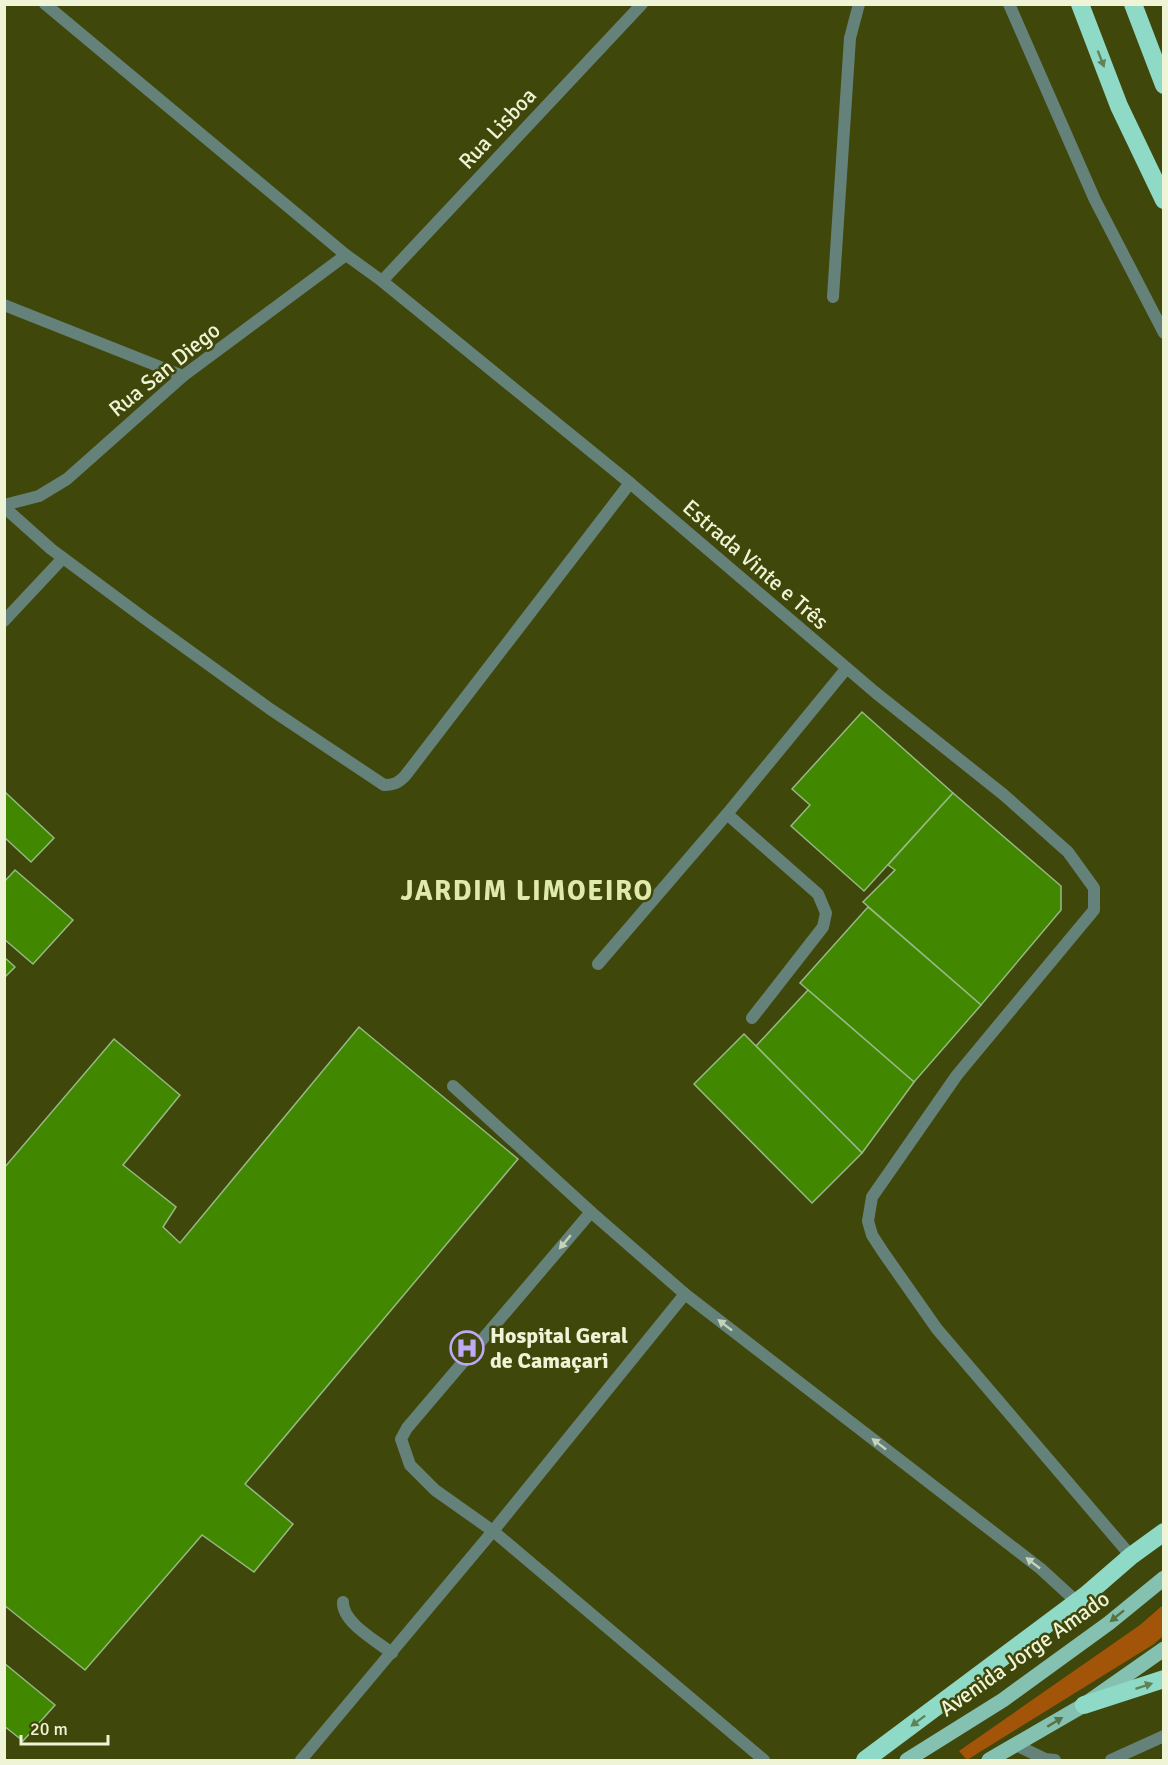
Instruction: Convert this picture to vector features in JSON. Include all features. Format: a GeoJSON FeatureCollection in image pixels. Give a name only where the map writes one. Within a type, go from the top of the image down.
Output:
{"type":"FeatureCollection","features":[{"type":"Feature","properties":{"kind":"highway"},"geometry":{"type":"LineString","coordinates":[[1080,4],[1119,106],[1164,200]]}},
{"type":"Feature","properties":{"kind":"highway"},"geometry":{"type":"LineString","coordinates":[[1133,4],[1164,85]]}},
{"type":"Feature","properties":{"kind":"highway"},"geometry":{"type":"LineString","coordinates":[[865,1761],[1077,1602],[1131,1556],[1164,1532]]}},
{"type":"Feature","properties":{"kind":"highway"},"geometry":{"type":"LineString","coordinates":[[1084,1705],[1164,1679]]}},
{"type":"Feature","properties":{"kind":"main road","name":"Avenida Jorge Amado"},"geometry":{"type":"LineString","coordinates":[[907,1761],[1003,1701],[1109,1623],[1164,1578]]}},
{"type":"Feature","properties":{"kind":"main road"},"geometry":{"type":"LineString","coordinates":[[989,1761],[1084,1705],[1164,1649]]}},
{"type":"Feature","properties":{"kind":"street","name":"Estrada Vinte e Três"},"geometry":{"type":"LineString","coordinates":[[45,4],[346,255],[382,281],[630,483],[846,669],[1004,795],[1068,852],[1094,888],[1094,910],[957,1075],[872,1197],[868,1221],[872,1235],[937,1329],[1131,1556]]}},
{"type":"Feature","properties":{"kind":"street","name":"Rua Lisboa"},"geometry":{"type":"LineString","coordinates":[[382,281],[642,4]]}},
{"type":"Feature","properties":{"kind":"street"},"geometry":{"type":"LineString","coordinates":[[833,297],[850,38],[859,4]]}},
{"type":"Feature","properties":{"kind":"street"},"geometry":{"type":"LineString","coordinates":[[1009,4],[1095,200],[1164,333]]}},
{"type":"Feature","properties":{"kind":"street","name":"Rua San Diego"},"geometry":{"type":"LineString","coordinates":[[4,506],[39,496],[67,480],[183,376],[346,255]]}},
{"type":"Feature","properties":{"kind":"street"},"geometry":{"type":"LineString","coordinates":[[4,305],[183,376]]}},
{"type":"Feature","properties":{"kind":"street"},"geometry":{"type":"LineString","coordinates":[[4,506],[63,558],[270,709],[384,785],[392,785],[399,783],[405,776],[630,483]]}},
{"type":"Feature","properties":{"kind":"street"},"geometry":{"type":"LineString","coordinates":[[4,621],[63,558]]}},
{"type":"Feature","properties":{"kind":"street"},"geometry":{"type":"LineString","coordinates":[[598,964],[727,814],[846,669]]}},
{"type":"Feature","properties":{"kind":"street"},"geometry":{"type":"LineString","coordinates":[[727,814],[818,894],[826,913],[823,927],[752,1018]]}},
{"type":"Feature","properties":{"kind":"street"},"geometry":{"type":"LineString","coordinates":[[453,1086],[685,1294],[1041,1569],[1077,1602]]}},
{"type":"Feature","properties":{"kind":"street"},"geometry":{"type":"LineString","coordinates":[[591,1212],[401,1439],[410,1465],[435,1490],[493,1531],[764,1761]]}},
{"type":"Feature","properties":{"kind":"street"},"geometry":{"type":"LineString","coordinates":[[301,1761],[493,1531],[685,1294]]}},
{"type":"Feature","properties":{"kind":"street"},"geometry":{"type":"LineString","coordinates":[[343,1602],[343,1609],[348,1619],[392,1653]]}},
{"type":"Feature","properties":{"kind":"street"},"geometry":{"type":"LineString","coordinates":[[1111,1761],[1164,1736]]}},
{"type":"Feature","properties":{"kind":"street"},"geometry":{"type":"LineString","coordinates":[[1016,1745],[1045,1759],[1055,1761]]}},
{"type":"Feature","properties":{"kind":"shaded area"},"geometry":{"type":"Polygon","coordinates":[[[1163,1605],[1163,1636],[1154,1644],[967,1760],[959,1751],[1140,1625],[1163,1605]]]}},
{"type":"Feature","properties":{"kind":"building"},"geometry":{"type":"Polygon","coordinates":[[[862,712],[953,793],[864,891],[791,826],[810,805],[792,789],[862,712]]]}},
{"type":"Feature","properties":{"kind":"building"},"geometry":{"type":"Polygon","coordinates":[[[6,793],[54,838],[31,862],[4,837],[4,795],[6,793]]]}},
{"type":"Feature","properties":{"kind":"building"},"geometry":{"type":"Polygon","coordinates":[[[953,793],[1061,886],[1061,910],[981,1005],[863,902],[895,870],[888,865],[953,793]]]}},
{"type":"Feature","properties":{"kind":"building"},"geometry":{"type":"Polygon","coordinates":[[[15,870],[73,920],[33,964],[4,939],[4,882],[15,870]]]}},
{"type":"Feature","properties":{"kind":"building"},"geometry":{"type":"Polygon","coordinates":[[[868,907],[981,1005],[914,1082],[800,983],[868,907]]]}},
{"type":"Feature","properties":{"kind":"building"},"geometry":{"type":"Polygon","coordinates":[[[4,957],[15,967],[4,978],[4,957]]]}},
{"type":"Feature","properties":{"kind":"building"},"geometry":{"type":"Polygon","coordinates":[[[808,990],[914,1082],[862,1153],[756,1046],[808,990]]]}},
{"type":"Feature","properties":{"kind":"building"},"geometry":{"type":"Polygon","coordinates":[[[359,1027],[518,1159],[245,1484],[293,1524],[254,1572],[202,1535],[85,1670],[4,1605],[4,1168],[114,1039],[180,1095],[123,1165],[176,1207],[163,1227],[180,1243],[359,1027]]]}},
{"type":"Feature","properties":{"kind":"building"},"geometry":{"type":"Polygon","coordinates":[[[744,1034],[862,1153],[812,1203],[694,1084],[744,1034]]]}},
{"type":"Feature","properties":{"kind":"building"},"geometry":{"type":"Polygon","coordinates":[[[4,1663],[55,1705],[23,1741],[4,1726],[4,1663]]]}},
{"type":"Feature","properties":{"kind":"place","name":"Hospital Geral de Camaçari"},"geometry":{"type":"Point","coordinates":[467,1348]}},
{"type":"Feature","properties":{"kind":"district","name":"JARDIM LIMOEIRO"},"geometry":{"type":"Point","coordinates":[527,890]}}]}
